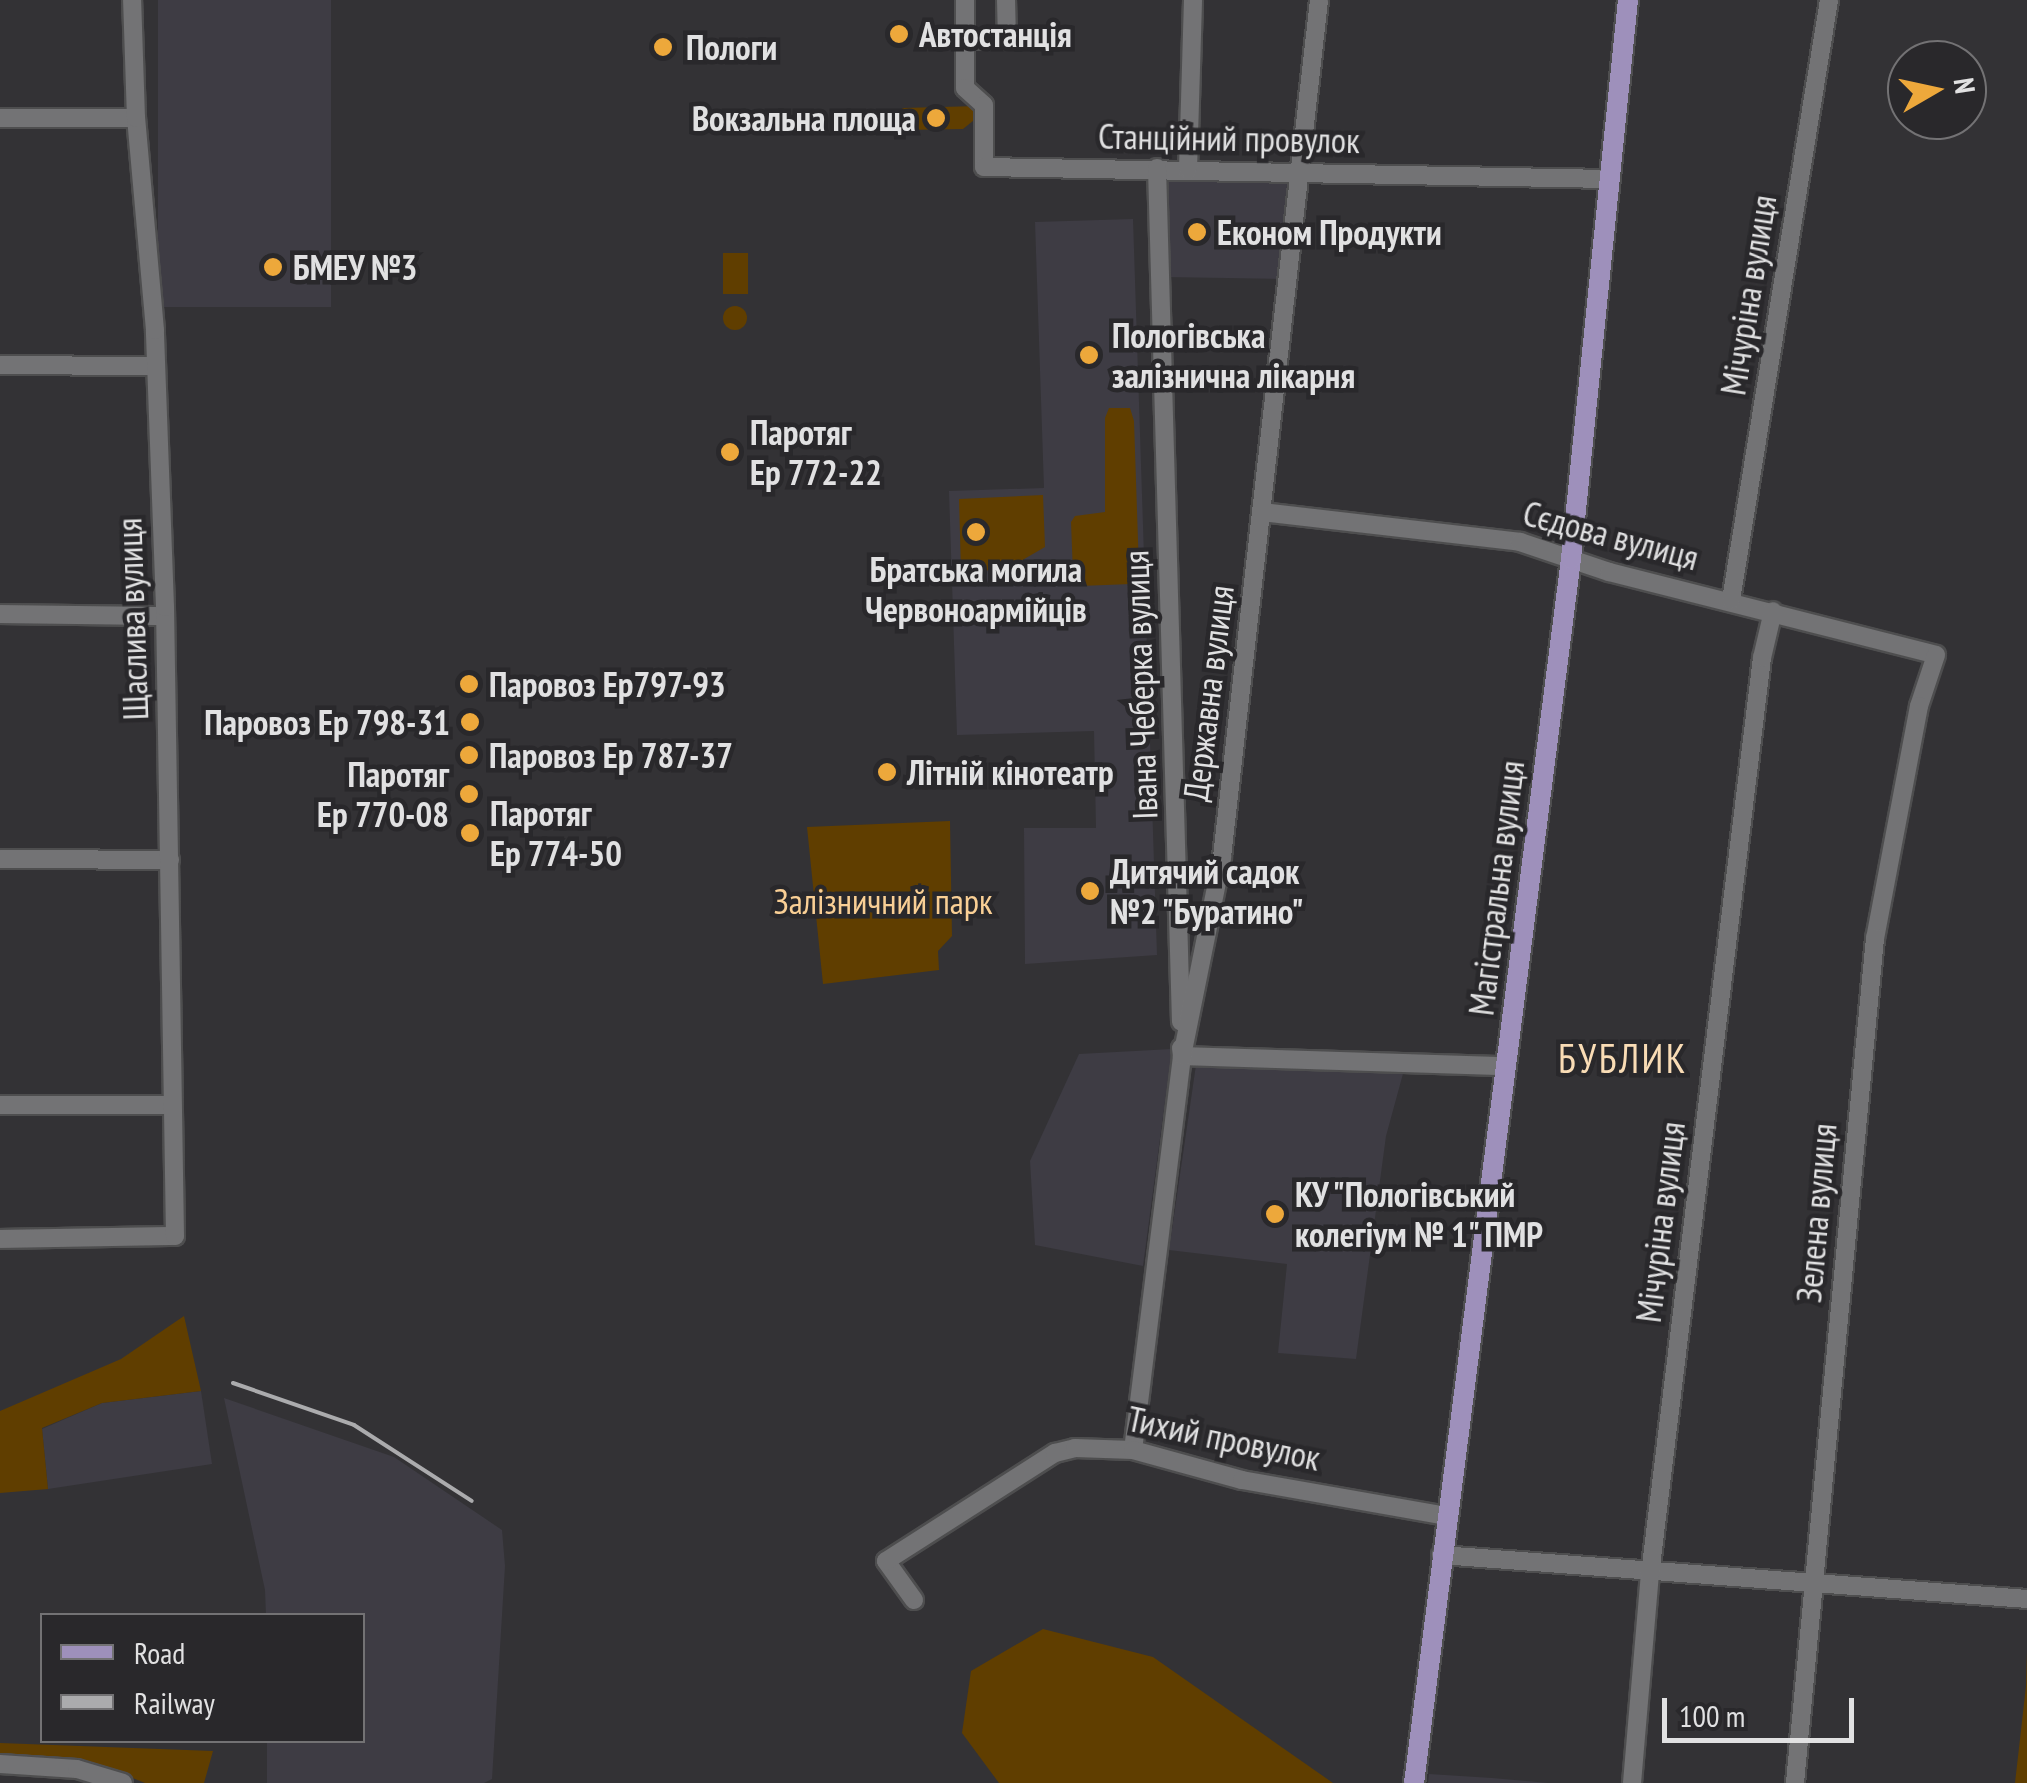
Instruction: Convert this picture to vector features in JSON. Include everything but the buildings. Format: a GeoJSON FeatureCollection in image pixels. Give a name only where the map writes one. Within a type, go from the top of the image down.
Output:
{"type":"FeatureCollection","features":[{"type":"Feature","properties":{"kind":"main road","name":"Магістральна вулиця"},"geometry":{"type":"LineString","coordinates":[[1414,1783],[1572,559],[1628,0]]}},
{"type":"Feature","properties":{"kind":"street","name":"Щаслива вулиця"},"geometry":{"type":"LineString","coordinates":[[0,1239],[175,1236],[165,616],[155,366],[136,118],[132,0]]}},
{"type":"Feature","properties":{"kind":"street"},"geometry":{"type":"LineString","coordinates":[[965,0],[965,40],[1007,40],[1006,0]]}},
{"type":"Feature","properties":{"kind":"street"},"geometry":{"type":"LineString","coordinates":[[1188,169],[1192,0]]}},
{"type":"Feature","properties":{"kind":"street","name":"Державна вулиця"},"geometry":{"type":"LineString","coordinates":[[1133,1450],[1182,1056],[1220,872],[1319,0]]}},
{"type":"Feature","properties":{"kind":"street","name":"Мічуріна вулиця"},"geometry":{"type":"LineString","coordinates":[[1730,600],[1829,0]]}},
{"type":"Feature","properties":{"kind":"street","name":"Станційний провулок"},"geometry":{"type":"LineString","coordinates":[[965,40],[965,88],[984,105],[984,167],[1610,179]]}},
{"type":"Feature","properties":{"kind":"street"},"geometry":{"type":"LineString","coordinates":[[0,118],[136,118]]}},
{"type":"Feature","properties":{"kind":"street","name":"Івана Чеберка вулиця"},"geometry":{"type":"LineString","coordinates":[[1157,168],[1182,1056]]}},
{"type":"Feature","properties":{"kind":"street"},"geometry":{"type":"LineString","coordinates":[[0,365],[155,366]]}},
{"type":"Feature","properties":{"kind":"street","name":"Сєдова вулиця"},"geometry":{"type":"LineString","coordinates":[[1262,512],[1520,542],[1936,655]]}},
{"type":"Feature","properties":{"kind":"street","name":"Мічуріна вулиця"},"geometry":{"type":"LineString","coordinates":[[1632,1783],[1650,1574],[1762,658],[1773,611]]}},
{"type":"Feature","properties":{"kind":"street"},"geometry":{"type":"LineString","coordinates":[[0,614],[165,616]]}},
{"type":"Feature","properties":{"kind":"street","name":"Зелена вулиця"},"geometry":{"type":"LineString","coordinates":[[1795,1783],[1875,938],[1918,706],[1936,655]]}},
{"type":"Feature","properties":{"kind":"street"},"geometry":{"type":"LineString","coordinates":[[0,859],[170,860]]}},
{"type":"Feature","properties":{"kind":"street"},"geometry":{"type":"LineString","coordinates":[[1182,1056],[1505,1066]]}},
{"type":"Feature","properties":{"kind":"street"},"geometry":{"type":"LineString","coordinates":[[0,1104],[172,1105]]}},
{"type":"Feature","properties":{"kind":"street","name":"Тихий провулок"},"geometry":{"type":"LineString","coordinates":[[914,1600],[886,1561],[1054,1453],[1098,1445],[1133,1450],[1242,1480],[1446,1516]]}},
{"type":"Feature","properties":{"kind":"street"},"geometry":{"type":"LineString","coordinates":[[1441,1555],[1650,1574],[2027,1599]]}},
{"type":"Feature","properties":{"kind":"street"},"geometry":{"type":"LineString","coordinates":[[0,1764],[77,1769],[123,1783]]}},
{"type":"Feature","properties":{"kind":"shaded area"},"geometry":{"type":"Polygon","coordinates":[[[158,0],[331,0],[331,307],[158,307],[158,0]]]}},
{"type":"Feature","properties":{"kind":"shaded area"},"geometry":{"type":"Polygon","coordinates":[[[1166,180],[1287,182],[1285,279],[1164,277],[1166,180]]]}},
{"type":"Feature","properties":{"kind":"shaded area","name":"Пологівська залізнична лікарня"},"geometry":{"type":"Polygon","coordinates":[[[1133,219],[1157,955],[1025,964],[1024,828],[1096,828],[1094,731],[957,735],[949,491],[1044,488],[1035,222],[1133,219]]]}},
{"type":"Feature","properties":{"kind":"shaded area"},"geometry":{"type":"Polygon","coordinates":[[[1172,1049],[1143,1266],[1035,1245],[1030,1161],[1079,1054],[1172,1049]]]}},
{"type":"Feature","properties":{"kind":"shaded area","name":"КУ \"Пологівський колегіум № 1\" ПМР"},"geometry":{"type":"Polygon","coordinates":[[[1196,1065],[1404,1070],[1386,1136],[1356,1359],[1278,1353],[1287,1264],[1169,1250],[1196,1065]]]}},
{"type":"Feature","properties":{"kind":"shaded area"},"geometry":{"type":"Polygon","coordinates":[[[201,1391],[212,1464],[48,1489],[42,1429],[102,1403],[201,1391]]]}},
{"type":"Feature","properties":{"kind":"shaded area"},"geometry":{"type":"Polygon","coordinates":[[[224,1398],[394,1457],[502,1530],[505,1566],[492,1779],[484,1783],[267,1783],[267,1743],[365,1743],[365,1613],[266,1613],[265,1590],[224,1398]]]}},
{"type":"Feature","properties":{"kind":"shaded area"},"geometry":{"type":"Polygon","coordinates":[[[1429,1774],[1492,1778],[1548,1783],[1428,1783],[1429,1774]]]}},
{"type":"Feature","properties":{"kind":"green space"},"geometry":{"type":"Polygon","coordinates":[[[979,106],[979,116],[963,129],[902,130],[902,108],[979,106]]]}},
{"type":"Feature","properties":{"kind":"green space"},"geometry":{"type":"Polygon","coordinates":[[[723,253],[748,253],[748,294],[723,294],[723,253]]]}},
{"type":"Feature","properties":{"kind":"green space"},"geometry":{"type":"Polygon","coordinates":[[[735,306],[744,309],[744,327],[735,330],[726,327],[723,318],[726,309],[735,306]]]}},
{"type":"Feature","properties":{"kind":"green space"},"geometry":{"type":"Polygon","coordinates":[[[1109,408],[1130,408],[1134,421],[1139,570],[1131,584],[1080,586],[1073,574],[1071,522],[1075,516],[1105,512],[1105,418],[1109,408]]]}},
{"type":"Feature","properties":{"kind":"green space"},"geometry":{"type":"Polygon","coordinates":[[[1043,495],[1045,547],[1005,570],[961,571],[959,499],[1043,495]]]}},
{"type":"Feature","properties":{"kind":"green space","name":"Залізничний парк"},"geometry":{"type":"Polygon","coordinates":[[[950,821],[952,936],[938,951],[939,970],[823,984],[807,827],[950,821]]]}},
{"type":"Feature","properties":{"kind":"green space"},"geometry":{"type":"Polygon","coordinates":[[[184,1316],[201,1391],[102,1403],[42,1428],[48,1489],[0,1493],[0,1411],[121,1359],[184,1316]]]}},
{"type":"Feature","properties":{"kind":"green space"},"geometry":{"type":"Polygon","coordinates":[[[1043,1629],[1153,1657],[1333,1783],[999,1783],[962,1733],[971,1671],[1043,1629]]]}},
{"type":"Feature","properties":{"kind":"green space"},"geometry":{"type":"Polygon","coordinates":[[[2027,1652],[2027,1783],[2015,1783],[2026,1686],[2027,1652]]]}},
{"type":"Feature","properties":{"kind":"green space"},"geometry":{"type":"Polygon","coordinates":[[[0,1743],[213,1751],[204,1783],[145,1783],[101,1765],[0,1757],[0,1743]]]}},
{"type":"Feature","properties":{"kind":"railway"},"geometry":{"type":"LineString","coordinates":[[233,1383],[354,1425],[472,1501]]}},
{"type":"Feature","properties":{"kind":"place","name":"Автостанція"},"geometry":{"type":"Point","coordinates":[899,34]}},
{"type":"Feature","properties":{"kind":"place","name":"Пологи"},"geometry":{"type":"Point","coordinates":[663,47]}},
{"type":"Feature","properties":{"kind":"place","name":"Вокзальна площа"},"geometry":{"type":"Point","coordinates":[936,118]}},
{"type":"Feature","properties":{"kind":"place","name":"Економ Продукти"},"geometry":{"type":"Point","coordinates":[1197,232]}},
{"type":"Feature","properties":{"kind":"place","name":"БМЕУ №3"},"geometry":{"type":"Point","coordinates":[273,267]}},
{"type":"Feature","properties":{"kind":"place","name":"Пологівська залізнична лікарня"},"geometry":{"type":"Point","coordinates":[1089,355]}},
{"type":"Feature","properties":{"kind":"place","name":"Паротяг Ер 772-22"},"geometry":{"type":"Point","coordinates":[730,452]}},
{"type":"Feature","properties":{"kind":"place","name":"Братська могила Червоноармійців"},"geometry":{"type":"Point","coordinates":[976,532]}},
{"type":"Feature","properties":{"kind":"place","name":"Паровоз Ер797-93"},"geometry":{"type":"Point","coordinates":[469,684]}},
{"type":"Feature","properties":{"kind":"place","name":"Паровоз Ер 798-31"},"geometry":{"type":"Point","coordinates":[470,722]}},
{"type":"Feature","properties":{"kind":"place","name":"Паровоз Ер 787-37"},"geometry":{"type":"Point","coordinates":[469,755]}},
{"type":"Feature","properties":{"kind":"place","name":"Літній кінотеатр"},"geometry":{"type":"Point","coordinates":[887,772]}},
{"type":"Feature","properties":{"kind":"place","name":"Паротяг Ер 770-08"},"geometry":{"type":"Point","coordinates":[469,794]}},
{"type":"Feature","properties":{"kind":"place","name":"Паротяг Ер 774-50"},"geometry":{"type":"Point","coordinates":[470,833]}},
{"type":"Feature","properties":{"kind":"place","name":"Дитячий садок №2 \"Буратино\""},"geometry":{"type":"Point","coordinates":[1090,891]}},
{"type":"Feature","properties":{"kind":"place","name":"КУ \"Пологівський колегіум № 1\" ПМР"},"geometry":{"type":"Point","coordinates":[1275,1214]}},
{"type":"Feature","properties":{"kind":"district","name":"БУБЛИК"},"geometry":{"type":"Point","coordinates":[1623,1058]}}]}
